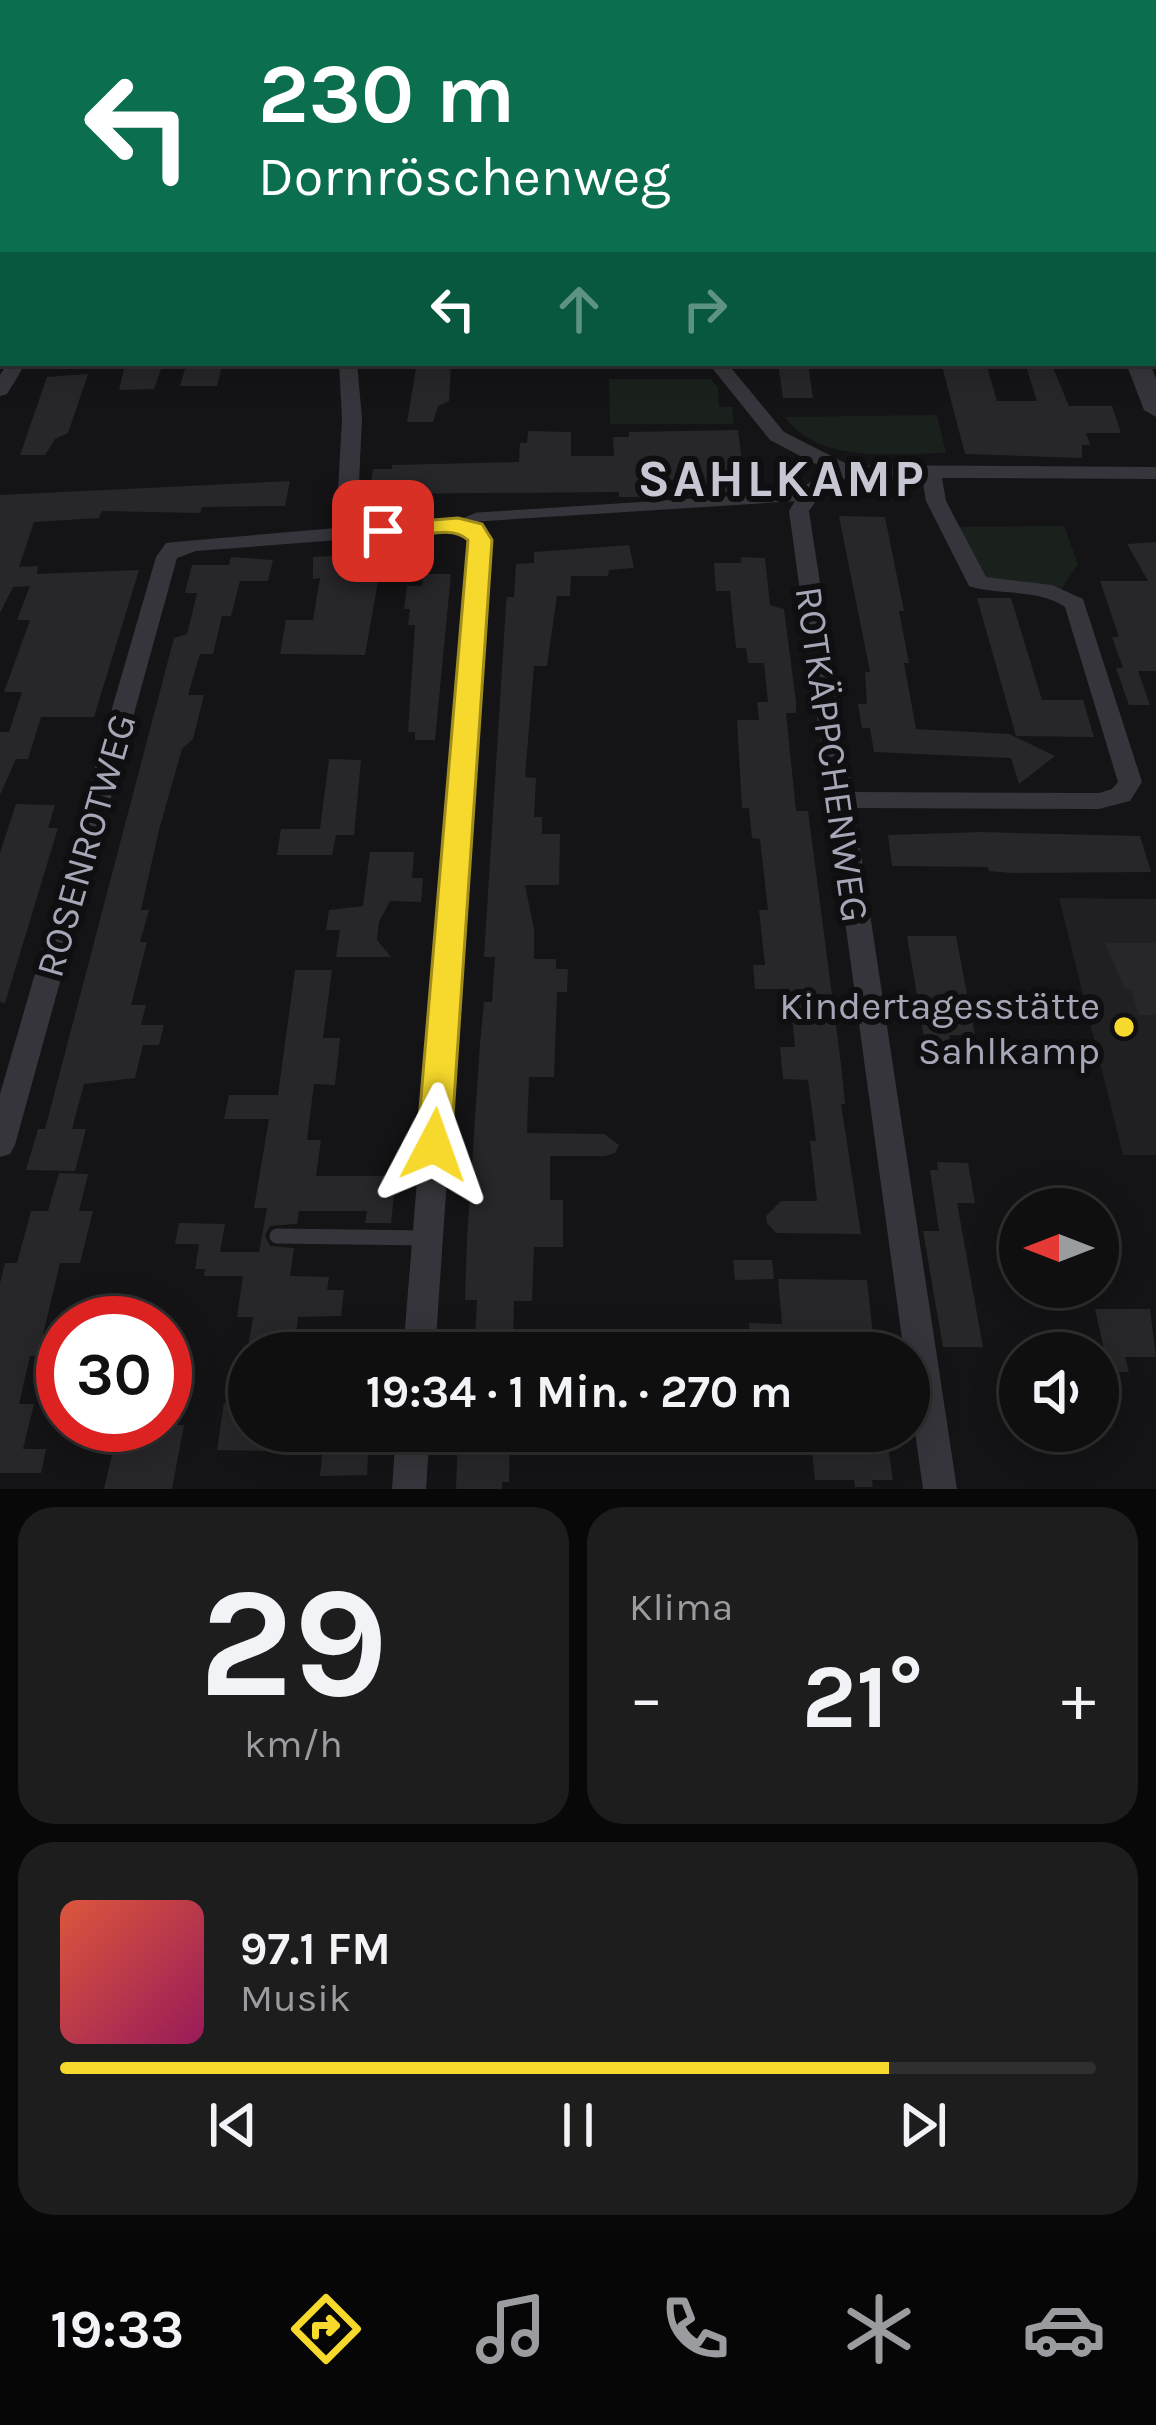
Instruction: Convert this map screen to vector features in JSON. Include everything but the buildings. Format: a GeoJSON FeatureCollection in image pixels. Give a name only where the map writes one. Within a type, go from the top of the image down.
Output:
{"type":"FeatureCollection","features":[{"type":"Feature","properties":{"kind":"street"},"geometry":{"type":"LineString","coordinates":[[348,366],[352,418],[346,534],[466,527],[480,540],[420,1332]]}},
{"type":"Feature","properties":{"kind":"street"},"geometry":{"type":"LineString","coordinates":[[719,366],[777,436],[844,471]]}},
{"type":"Feature","properties":{"kind":"street"},"geometry":{"type":"LineString","coordinates":[[1139,366],[1156,410]]}},
{"type":"Feature","properties":{"kind":"street"},"geometry":{"type":"LineString","coordinates":[[805,496],[820,481],[844,471],[1156,473]]}},
{"type":"Feature","properties":{"kind":"street"},"geometry":{"type":"LineString","coordinates":[[840,800],[1100,802],[1121,795],[1130,782],[1075,604],[1060,591],[992,587],[977,581],[936,501],[931,472]]}},
{"type":"Feature","properties":{"kind":"street","name":"ROTKÄPPCHENWEG"},"geometry":{"type":"LineString","coordinates":[[805,496],[799,511],[940,1489]]}},
{"type":"Feature","properties":{"kind":"street","name":"ROSENROTWEG"},"geometry":{"type":"LineString","coordinates":[[0,1145],[160,579],[174,548],[346,534]]}},
{"type":"Feature","properties":{"kind":"street"},"geometry":{"type":"LineString","coordinates":[[409,1489],[412,1452]]}},
{"type":"Feature","properties":{"kind":"lane"},"geometry":{"type":"LineString","coordinates":[[466,527],[478,517],[805,496]]}},
{"type":"Feature","properties":{"kind":"lane"},"geometry":{"type":"LineString","coordinates":[[277,1236],[427,1238]]}},
{"type":"Feature","properties":{"kind":"shaded area"},"geometry":{"type":"Polygon","coordinates":[[[609,379],[711,379],[718,387],[719,407],[732,407],[734,424],[610,424],[609,379]]]}},
{"type":"Feature","properties":{"kind":"shaded area"},"geometry":{"type":"Polygon","coordinates":[[[937,415],[946,453],[837,449],[817,443],[785,417],[937,415]]]}},
{"type":"Feature","properties":{"kind":"shaded area"},"geometry":{"type":"Polygon","coordinates":[[[1064,526],[1078,564],[1060,591],[992,587],[949,527],[1064,526]]]}},
{"type":"Feature","properties":{"kind":"shaded area","name":"Kindertagesstätte Sahlkamp"},"geometry":{"type":"Polygon","coordinates":[[[1059,898],[1156,899],[1156,1155],[1123,1155],[1059,898]]]}},
{"type":"Feature","properties":{"kind":"place","name":"Kindertagesstätte Sahlkamp"},"geometry":{"type":"Point","coordinates":[1124,1027]}},
{"type":"Feature","properties":{"kind":"district","name":"SAHLKAMP"},"geometry":{"type":"Point","coordinates":[782,478]}},
{"type":"Feature","properties":{"kind":"route"},"geometry":{"type":"LineString","coordinates":[[383,531],[458,525],[474,530],[480,540],[434,1145]]}}]}
